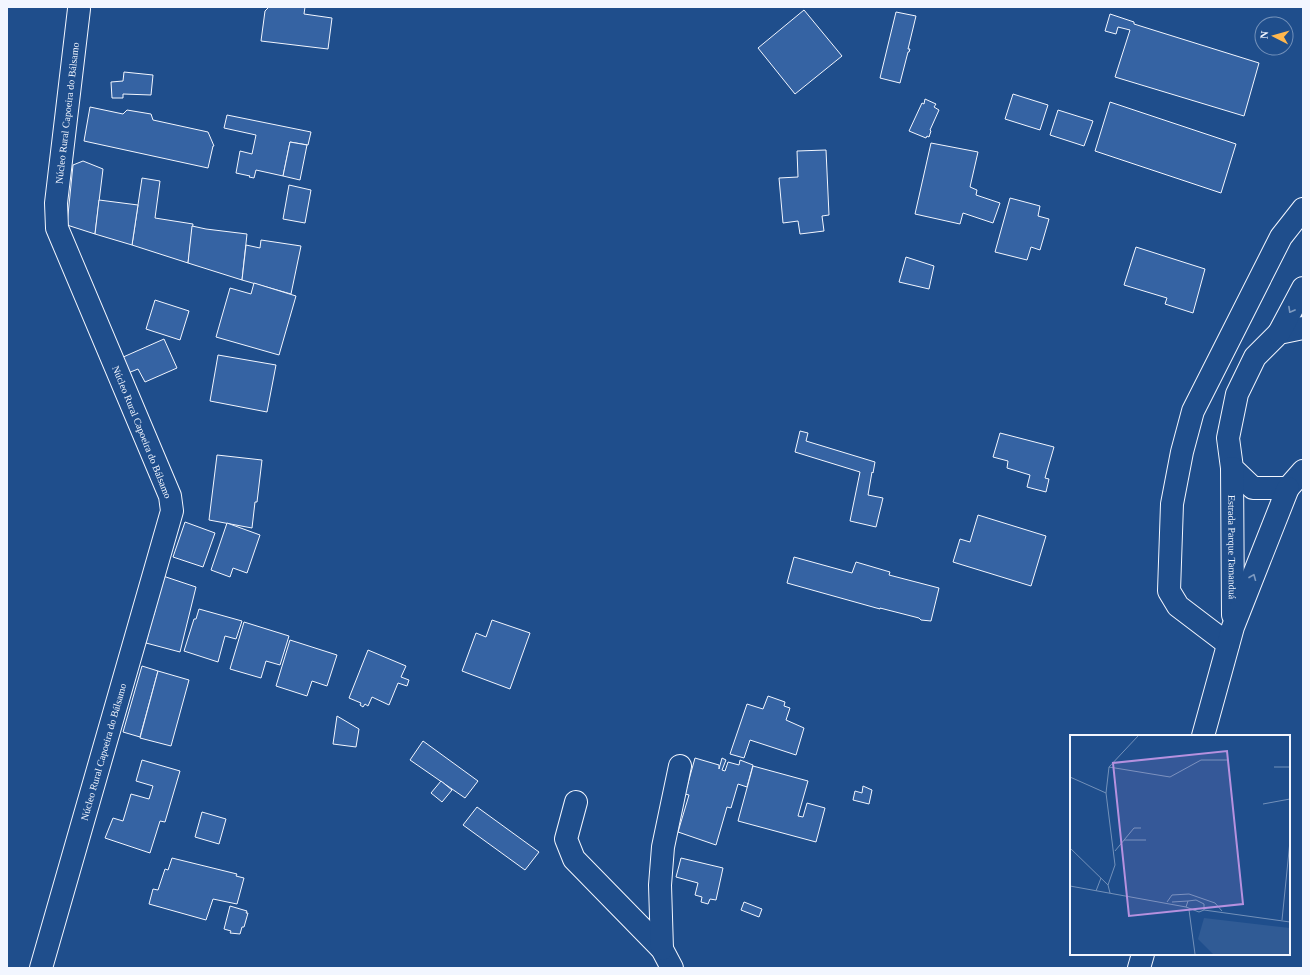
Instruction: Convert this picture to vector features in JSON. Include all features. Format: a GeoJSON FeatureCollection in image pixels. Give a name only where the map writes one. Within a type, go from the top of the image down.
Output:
{"type":"FeatureCollection","features":[{"type":"Feature","properties":{"kind":"street","name":"Núcleo Rural Capoeira do Bálsamo"},"geometry":{"type":"LineString","coordinates":[[41,968],[172,511],[170,496],[57,228],[56,203],[79,9]]}},
{"type":"Feature","properties":{"kind":"street"},"geometry":{"type":"LineString","coordinates":[[1231,635],[1178,606],[1170,591],[1172,504],[1182,452],[1193,412],[1281,237],[1303,209]]}},
{"type":"Feature","properties":{"kind":"street"},"geometry":{"type":"LineString","coordinates":[[1279,332],[1303,288]]}},
{"type":"Feature","properties":{"kind":"street"},"geometry":{"type":"LineString","coordinates":[[1279,332],[1303,328]]}},
{"type":"Feature","properties":{"kind":"street","name":"Estrada Parque Tamanduá"},"geometry":{"type":"LineString","coordinates":[[1231,635],[1232,468],[1228,438],[1237,394],[1254,357],[1279,332]]}},
{"type":"Feature","properties":{"kind":"street"},"geometry":{"type":"LineString","coordinates":[[1232,468],[1253,488],[1288,488]]}},
{"type":"Feature","properties":{"kind":"street","name":"Estrada Parque Tamanduá"},"geometry":{"type":"LineString","coordinates":[[1203,735],[1231,635],[1288,488],[1303,471]]}},
{"type":"Feature","properties":{"kind":"street"},"geometry":{"type":"LineString","coordinates":[[667,959],[660,886],[663,847],[680,766]]}},
{"type":"Feature","properties":{"kind":"street"},"geometry":{"type":"LineString","coordinates":[[576,802],[566,839],[574,860],[667,959]]}},
{"type":"Feature","properties":{"kind":"street"},"geometry":{"type":"LineString","coordinates":[[1139,968],[1143,955]]}},
{"type":"Feature","properties":{"kind":"building"},"geometry":{"type":"Polygon","coordinates":[[[269,7],[305,7],[304,14],[332,18],[328,49],[261,41],[265,11],[269,7]]]}},
{"type":"Feature","properties":{"kind":"building"},"geometry":{"type":"Polygon","coordinates":[[[804,10],[842,56],[795,94],[758,48],[804,10]]]}},
{"type":"Feature","properties":{"kind":"building"},"geometry":{"type":"Polygon","coordinates":[[[896,12],[916,16],[908,49],[910,49],[900,83],[880,78],[896,12]]]}},
{"type":"Feature","properties":{"kind":"building"},"geometry":{"type":"Polygon","coordinates":[[[1110,14],[1134,22],[1134,24],[1259,63],[1244,116],[1115,77],[1130,30],[1118,27],[1116,34],[1105,31],[1110,14]]]}},
{"type":"Feature","properties":{"kind":"building"},"geometry":{"type":"Polygon","coordinates":[[[124,72],[153,75],[151,95],[123,94],[123,98],[112,98],[111,82],[123,81],[124,72]]]}},
{"type":"Feature","properties":{"kind":"building"},"geometry":{"type":"Polygon","coordinates":[[[1013,94],[1048,105],[1040,130],[1005,119],[1013,94]]]}},
{"type":"Feature","properties":{"kind":"building"},"geometry":{"type":"Polygon","coordinates":[[[925,99],[936,104],[934,107],[939,110],[930,130],[929,137],[927,136],[926,138],[909,131],[922,103],[924,104],[925,99]]]}},
{"type":"Feature","properties":{"kind":"building"},"geometry":{"type":"Polygon","coordinates":[[[1110,102],[1236,144],[1221,193],[1095,151],[1110,102]]]}},
{"type":"Feature","properties":{"kind":"building"},"geometry":{"type":"Polygon","coordinates":[[[90,107],[123,114],[127,110],[151,114],[153,120],[208,132],[214,146],[208,168],[84,141],[90,107]]]}},
{"type":"Feature","properties":{"kind":"building"},"geometry":{"type":"Polygon","coordinates":[[[1058,110],[1093,121],[1084,146],[1050,135],[1058,110]]]}},
{"type":"Feature","properties":{"kind":"building"},"geometry":{"type":"Polygon","coordinates":[[[227,115],[311,132],[308,145],[290,142],[283,176],[256,170],[254,178],[236,173],[240,151],[252,154],[256,135],[224,128],[227,115]]]}},
{"type":"Feature","properties":{"kind":"building"},"geometry":{"type":"Polygon","coordinates":[[[290,142],[307,145],[300,180],[283,176],[290,142]]]}},
{"type":"Feature","properties":{"kind":"building"},"geometry":{"type":"Polygon","coordinates":[[[931,143],[978,152],[970,187],[977,190],[976,195],[1000,203],[993,223],[963,213],[960,224],[915,214],[931,143]]]}},
{"type":"Feature","properties":{"kind":"building"},"geometry":{"type":"Polygon","coordinates":[[[826,150],[829,215],[822,216],[824,231],[800,234],[798,221],[783,223],[779,178],[798,177],[797,151],[826,150]]]}},
{"type":"Feature","properties":{"kind":"building"},"geometry":{"type":"Polygon","coordinates":[[[83,161],[103,169],[95,234],[67,225],[73,165],[83,161]]]}},
{"type":"Feature","properties":{"kind":"building"},"geometry":{"type":"Polygon","coordinates":[[[142,178],[160,181],[155,218],[193,224],[188,263],[132,245],[142,178]]]}},
{"type":"Feature","properties":{"kind":"building"},"geometry":{"type":"Polygon","coordinates":[[[289,185],[311,190],[305,223],[283,219],[289,185]]]}},
{"type":"Feature","properties":{"kind":"building"},"geometry":{"type":"Polygon","coordinates":[[[1010,198],[1040,206],[1038,216],[1049,219],[1040,250],[1031,247],[1027,260],[995,252],[1010,198]]]}},
{"type":"Feature","properties":{"kind":"building"},"geometry":{"type":"Polygon","coordinates":[[[99,200],[138,205],[132,245],[95,234],[99,200]]]}},
{"type":"Feature","properties":{"kind":"building"},"geometry":{"type":"Polygon","coordinates":[[[192,226],[247,234],[242,280],[188,263],[192,226]]]}},
{"type":"Feature","properties":{"kind":"building"},"geometry":{"type":"Polygon","coordinates":[[[261,240],[301,246],[291,294],[242,280],[246,245],[260,248],[261,240]]]}},
{"type":"Feature","properties":{"kind":"building"},"geometry":{"type":"Polygon","coordinates":[[[1136,247],[1205,269],[1193,313],[1165,304],[1167,298],[1124,285],[1136,247]]]}},
{"type":"Feature","properties":{"kind":"building"},"geometry":{"type":"Polygon","coordinates":[[[906,257],[934,266],[929,289],[899,282],[906,257]]]}},
{"type":"Feature","properties":{"kind":"building"},"geometry":{"type":"Polygon","coordinates":[[[254,283],[296,296],[279,355],[216,337],[230,288],[251,294],[254,283]]]}},
{"type":"Feature","properties":{"kind":"building"},"geometry":{"type":"Polygon","coordinates":[[[155,300],[189,311],[180,340],[146,329],[155,300]]]}},
{"type":"Feature","properties":{"kind":"building"},"geometry":{"type":"Polygon","coordinates":[[[164,339],[177,368],[145,382],[138,369],[128,373],[121,358],[164,339]]]}},
{"type":"Feature","properties":{"kind":"building"},"geometry":{"type":"Polygon","coordinates":[[[218,355],[276,365],[267,412],[210,401],[218,355]]]}},
{"type":"Feature","properties":{"kind":"building"},"geometry":{"type":"Polygon","coordinates":[[[800,431],[808,433],[806,441],[875,462],[868,495],[883,498],[876,527],[850,521],[860,472],[795,452],[800,431]]]}},
{"type":"Feature","properties":{"kind":"building"},"geometry":{"type":"Polygon","coordinates":[[[1000,433],[1054,447],[1045,478],[1049,479],[1046,492],[1027,487],[1030,475],[1007,468],[1008,461],[993,457],[1000,433]]]}},
{"type":"Feature","properties":{"kind":"building"},"geometry":{"type":"Polygon","coordinates":[[[217,455],[262,460],[252,528],[209,520],[217,455]]]}},
{"type":"Feature","properties":{"kind":"building"},"geometry":{"type":"Polygon","coordinates":[[[978,515],[1046,536],[1031,586],[953,562],[960,539],[970,542],[978,515]]]}},
{"type":"Feature","properties":{"kind":"building"},"geometry":{"type":"Polygon","coordinates":[[[185,522],[215,533],[203,567],[173,557],[185,522]]]}},
{"type":"Feature","properties":{"kind":"building"},"geometry":{"type":"Polygon","coordinates":[[[227,523],[260,535],[247,573],[233,568],[230,577],[211,570],[227,523]]]}},
{"type":"Feature","properties":{"kind":"building"},"geometry":{"type":"Polygon","coordinates":[[[794,557],[852,573],[856,562],[890,572],[889,575],[939,588],[931,621],[921,620],[919,618],[880,609],[787,583],[794,557]]]}},
{"type":"Feature","properties":{"kind":"building"},"geometry":{"type":"Polygon","coordinates":[[[163,576],[196,587],[180,652],[146,643],[163,576]]]}},
{"type":"Feature","properties":{"kind":"building"},"geometry":{"type":"Polygon","coordinates":[[[199,609],[242,621],[236,639],[225,636],[218,662],[184,651],[194,619],[196,619],[199,609]]]}},
{"type":"Feature","properties":{"kind":"building"},"geometry":{"type":"Polygon","coordinates":[[[492,620],[530,633],[510,689],[462,671],[476,633],[486,637],[492,620]]]}},
{"type":"Feature","properties":{"kind":"building"},"geometry":{"type":"Polygon","coordinates":[[[244,622],[289,636],[280,665],[266,661],[261,678],[230,669],[244,622]]]}},
{"type":"Feature","properties":{"kind":"building"},"geometry":{"type":"Polygon","coordinates":[[[290,640],[337,655],[327,686],[312,681],[307,696],[276,686],[290,640]]]}},
{"type":"Feature","properties":{"kind":"building"},"geometry":{"type":"Polygon","coordinates":[[[368,650],[406,666],[401,677],[409,680],[407,686],[398,683],[389,705],[372,697],[368,706],[365,704],[363,707],[360,705],[361,703],[349,698],[368,650]]]}},
{"type":"Feature","properties":{"kind":"building"},"geometry":{"type":"Polygon","coordinates":[[[142,666],[158,671],[140,737],[123,732],[142,666]]]}},
{"type":"Feature","properties":{"kind":"building"},"geometry":{"type":"Polygon","coordinates":[[[158,671],[189,680],[171,746],[140,738],[158,671]]]}},
{"type":"Feature","properties":{"kind":"building"},"geometry":{"type":"Polygon","coordinates":[[[768,696],[785,702],[784,706],[790,708],[786,720],[804,728],[796,755],[750,740],[744,758],[730,754],[747,704],[763,709],[768,696]]]}},
{"type":"Feature","properties":{"kind":"building"},"geometry":{"type":"Polygon","coordinates":[[[337,716],[359,729],[356,747],[333,744],[337,716]]]}},
{"type":"Feature","properties":{"kind":"building"},"geometry":{"type":"Polygon","coordinates":[[[423,741],[478,781],[465,798],[410,760],[423,741]]]}},
{"type":"Feature","properties":{"kind":"building"},"geometry":{"type":"Polygon","coordinates":[[[695,758],[719,765],[719,769],[722,758],[726,760],[722,770],[725,771],[728,762],[739,765],[740,760],[753,765],[747,787],[738,784],[731,808],[727,807],[716,845],[678,832],[689,795],[685,794],[695,758]]]}},
{"type":"Feature","properties":{"kind":"building"},"geometry":{"type":"Polygon","coordinates":[[[142,760],[180,771],[165,822],[160,821],[150,853],[105,838],[113,818],[123,821],[131,794],[149,799],[153,786],[136,781],[142,760]]]}},
{"type":"Feature","properties":{"kind":"building"},"geometry":{"type":"Polygon","coordinates":[[[753,766],[808,781],[798,816],[803,817],[807,803],[825,808],[816,842],[738,821],[753,766]]]}},
{"type":"Feature","properties":{"kind":"building"},"geometry":{"type":"Polygon","coordinates":[[[441,781],[452,790],[442,802],[431,793],[441,781]]]}},
{"type":"Feature","properties":{"kind":"building"},"geometry":{"type":"Polygon","coordinates":[[[863,786],[872,790],[869,804],[853,800],[855,791],[862,793],[863,786]]]}},
{"type":"Feature","properties":{"kind":"building"},"geometry":{"type":"Polygon","coordinates":[[[477,807],[539,852],[525,870],[463,825],[477,807]]]}},
{"type":"Feature","properties":{"kind":"building"},"geometry":{"type":"Polygon","coordinates":[[[202,812],[226,819],[219,844],[195,837],[202,812]]]}},
{"type":"Feature","properties":{"kind":"building"},"geometry":{"type":"Polygon","coordinates":[[[172,858],[237,874],[236,876],[244,878],[237,904],[213,899],[206,920],[149,904],[153,889],[158,890],[165,869],[168,870],[172,858]]]}},
{"type":"Feature","properties":{"kind":"building"},"geometry":{"type":"Polygon","coordinates":[[[681,858],[723,868],[716,900],[710,899],[708,904],[701,902],[702,897],[695,895],[698,883],[676,877],[681,858]]]}},
{"type":"Feature","properties":{"kind":"building"},"geometry":{"type":"Polygon","coordinates":[[[744,902],[762,909],[759,917],[741,910],[744,902]]]}},
{"type":"Feature","properties":{"kind":"building"},"geometry":{"type":"Polygon","coordinates":[[[230,906],[247,911],[246,913],[248,913],[244,927],[242,927],[240,934],[230,933],[231,931],[224,929],[230,906]]]}}]}
